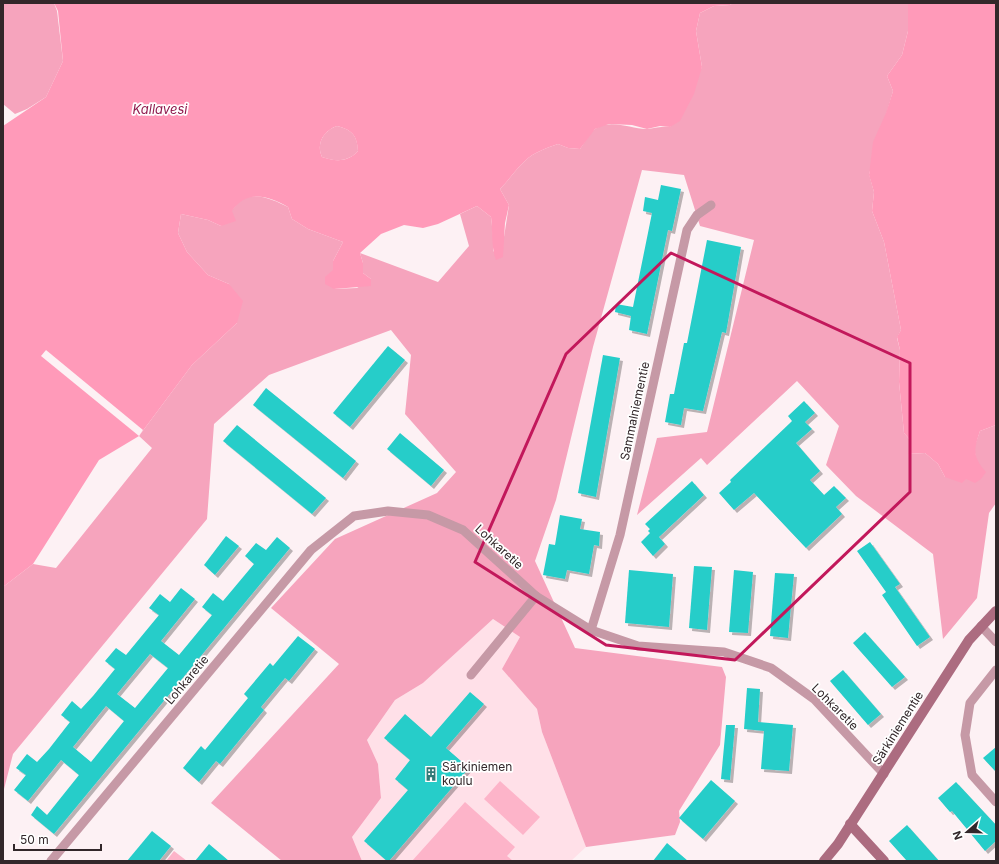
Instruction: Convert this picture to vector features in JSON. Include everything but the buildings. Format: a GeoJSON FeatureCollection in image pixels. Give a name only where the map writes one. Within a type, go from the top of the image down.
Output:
{"type":"FeatureCollection","features":[{"type":"Feature","properties":{"kind":"street","name":"Sammalniementie"},"geometry":{"type":"LineString","coordinates":[[591,630],[620,534],[687,230],[697,215],[711,206]]}},
{"type":"Feature","properties":{"kind":"street","name":"Lohkaretie"},"geometry":{"type":"LineString","coordinates":[[51,861],[311,550],[354,516],[388,511],[428,516],[463,530],[536,596],[591,630],[638,646],[724,652],[771,668],[814,699],[884,774]]}},
{"type":"Feature","properties":{"kind":"street"},"geometry":{"type":"LineString","coordinates":[[470,675],[536,596]]}},
{"type":"Feature","properties":{"kind":"street","name":"Särkiniementie"},"geometry":{"type":"LineString","coordinates":[[824,861],[838,844],[884,774],[969,640],[996,611]]}},
{"type":"Feature","properties":{"kind":"street"},"geometry":{"type":"LineString","coordinates":[[981,626],[996,642]]}},
{"type":"Feature","properties":{"kind":"street"},"geometry":{"type":"LineString","coordinates":[[996,670],[970,703],[965,735],[972,774],[996,802]]}},
{"type":"Feature","properties":{"kind":"street"},"geometry":{"type":"LineString","coordinates":[[850,824],[884,861]]}},
{"type":"Feature","properties":{"kind":"highlighted area"},"geometry":{"type":"Polygon","coordinates":[[[671,253],[910,363],[910,492],[735,660],[606,645],[475,562],[566,354],[671,253]]]}},
{"type":"Feature","properties":{"kind":"shaded area"},"geometry":{"type":"Polygon","coordinates":[[[3,3],[54,3],[57,11],[63,61],[46,97],[27,109],[15,114],[3,104],[3,3]]]}},
{"type":"Feature","properties":{"kind":"shaded area"},"geometry":{"type":"Polygon","coordinates":[[[733,3],[908,3],[908,31],[902,55],[887,76],[893,91],[869,174],[874,192],[872,211],[884,242],[901,330],[897,338],[900,350],[899,382],[904,433],[911,441],[909,454],[925,453],[938,464],[945,477],[977,463],[974,448],[980,431],[996,425],[996,503],[989,513],[977,598],[943,639],[933,554],[856,496],[826,465],[839,426],[797,381],[707,465],[701,458],[637,515],[657,438],[707,432],[754,240],[700,226],[684,175],[642,170],[593,347],[556,500],[535,561],[575,648],[722,667],[726,677],[720,745],[679,811],[680,822],[675,835],[586,847],[542,732],[537,709],[502,669],[520,637],[493,619],[423,683],[395,700],[367,740],[378,764],[381,798],[352,837],[362,861],[282,861],[211,803],[339,664],[271,608],[335,539],[437,493],[456,472],[405,414],[411,355],[391,330],[269,375],[214,424],[207,519],[13,754],[3,793],[3,587],[33,564],[56,568],[152,448],[139,436],[192,365],[237,323],[229,284],[208,275],[187,252],[178,233],[181,214],[208,220],[221,226],[233,209],[243,199],[256,196],[263,197],[288,207],[292,219],[308,229],[343,242],[333,261],[334,289],[357,288],[371,279],[363,273],[363,263],[360,253],[438,282],[469,246],[460,214],[477,206],[491,217],[493,252],[504,237],[509,205],[500,189],[532,155],[558,144],[568,148],[580,149],[595,129],[608,124],[642,129],[670,127],[702,67],[696,31],[700,13],[714,6],[730,5],[733,3]]]}},
{"type":"Feature","properties":{"kind":"shaded area"},"geometry":{"type":"Polygon","coordinates":[[[337,126],[350,131],[353,134],[358,151],[354,155],[341,160],[332,160],[322,157],[320,152],[320,143],[322,138],[328,131],[337,126]]]}},
{"type":"Feature","properties":{"kind":"shaded area"},"geometry":{"type":"Polygon","coordinates":[[[493,619],[520,637],[503,669],[537,709],[542,732],[586,847],[571,861],[362,861],[352,837],[381,798],[378,764],[367,740],[395,700],[423,683],[493,619]]]}},
{"type":"Feature","properties":{"kind":"shaded area"},"geometry":{"type":"Polygon","coordinates":[[[500,781],[540,817],[523,835],[484,799],[500,781]]]}},
{"type":"Feature","properties":{"kind":"shaded area"},"geometry":{"type":"Polygon","coordinates":[[[465,802],[515,847],[507,856],[513,861],[412,861],[465,802]]]}},
{"type":"Feature","properties":{"kind":"shaded area"},"geometry":{"type":"Polygon","coordinates":[[[174,851],[187,861],[166,861],[174,851]]]}},
{"type":"Feature","properties":{"kind":"water","name":"Kallavesi"},"geometry":{"type":"Polygon","coordinates":[[[54,3],[733,3],[730,5],[714,6],[700,13],[696,31],[702,67],[694,94],[680,121],[670,127],[660,126],[647,129],[632,125],[609,124],[595,129],[580,149],[568,148],[558,144],[532,155],[519,167],[500,189],[509,205],[505,223],[503,257],[496,260],[494,255],[491,217],[477,206],[438,224],[423,228],[404,225],[381,234],[360,253],[363,263],[363,273],[371,279],[371,286],[334,289],[325,284],[325,277],[333,270],[333,261],[343,242],[308,229],[292,219],[288,207],[280,203],[265,198],[251,197],[238,204],[232,211],[236,221],[221,226],[208,220],[181,214],[178,233],[187,252],[208,275],[229,284],[243,301],[237,323],[192,365],[139,436],[99,460],[33,564],[3,587],[3,126],[46,97],[63,61],[58,11],[54,3]],[[337,126],[328,131],[322,138],[320,143],[320,152],[322,157],[332,160],[342,160],[354,155],[358,151],[353,134],[346,129],[337,126]]]}},
{"type":"Feature","properties":{"kind":"water"},"geometry":{"type":"Polygon","coordinates":[[[908,3],[996,3],[996,425],[980,431],[976,443],[976,457],[986,472],[981,479],[975,483],[966,479],[962,483],[945,477],[938,464],[925,453],[908,454],[911,441],[904,433],[899,382],[900,350],[897,337],[901,330],[884,242],[872,211],[874,192],[869,175],[873,142],[886,113],[893,91],[887,76],[902,55],[908,31],[908,3]]]}},
{"type":"Feature","properties":{"kind":"pier"},"geometry":{"type":"Polygon","coordinates":[[[46,350],[143,430],[139,436],[41,356],[46,350]]]}},
{"type":"Feature","properties":{"kind":"place","name":"Särkiniemen koulu"},"geometry":{"type":"Point","coordinates":[431,774]}}]}
